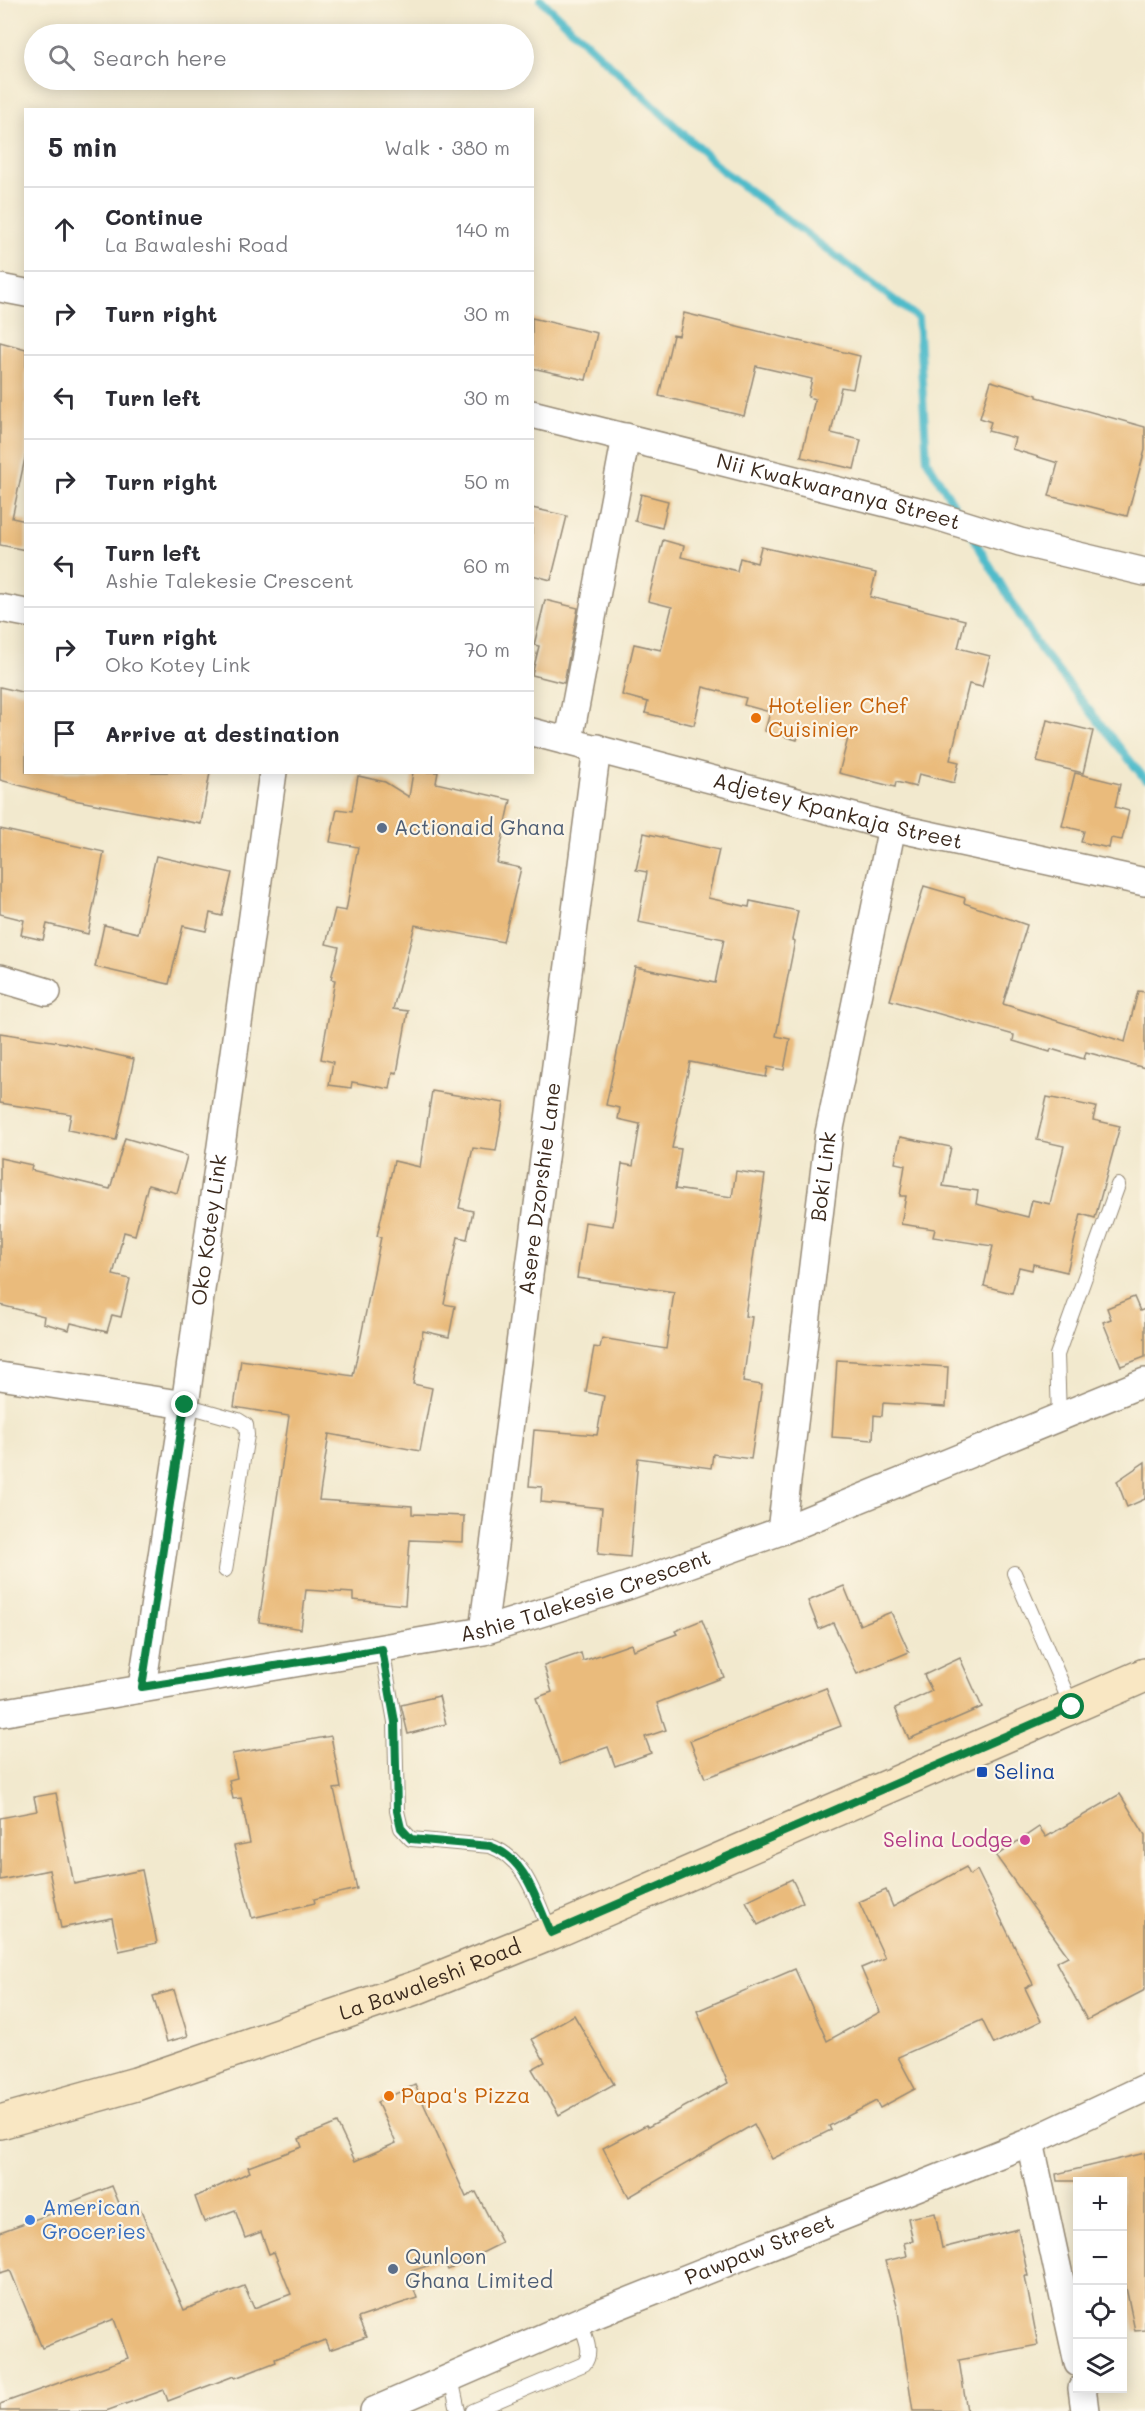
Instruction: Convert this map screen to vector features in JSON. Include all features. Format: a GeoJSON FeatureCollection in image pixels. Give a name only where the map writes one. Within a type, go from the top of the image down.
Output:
{"type":"FeatureCollection","features":[{"type":"Feature","properties":{"kind":"main road","name":"La Bawaleshi Road"},"geometry":{"type":"LineString","coordinates":[[0,2122],[136,2084],[415,1988],[551,1933],[1145,1675]]}},
{"type":"Feature","properties":{"kind":"street"},"geometry":{"type":"LineString","coordinates":[[0,288],[24,293]]}},
{"type":"Feature","properties":{"kind":"street","name":"Nii Kwakwaranya Street"},"geometry":{"type":"LineString","coordinates":[[534,414],[930,514],[1020,542],[1145,572]]}},
{"type":"Feature","properties":{"kind":"street"},"geometry":{"type":"LineString","coordinates":[[569,740],[626,437]]}},
{"type":"Feature","properties":{"kind":"street"},"geometry":{"type":"LineString","coordinates":[[0,608],[24,614]]}},
{"type":"Feature","properties":{"kind":"street","name":"Adjetey Kpankaja Street"},"geometry":{"type":"LineString","coordinates":[[534,732],[892,826],[1145,882]]}},
{"type":"Feature","properties":{"kind":"street","name":"Asere Dzorshie Lane"},"geometry":{"type":"LineString","coordinates":[[483,1630],[597,748]]}},
{"type":"Feature","properties":{"kind":"street","name":"Oko Kotey Link"},"geometry":{"type":"LineString","coordinates":[[142,1687],[185,1405],[273,774]]}},
{"type":"Feature","properties":{"kind":"street","name":"Boki Link"},"geometry":{"type":"LineString","coordinates":[[781,1531],[829,1133],[892,826]]}},
{"type":"Feature","properties":{"kind":"street"},"geometry":{"type":"LineString","coordinates":[[0,978],[47,992]]}},
{"type":"Feature","properties":{"kind":"street"},"geometry":{"type":"LineString","coordinates":[[0,1376],[185,1405]]}},
{"type":"Feature","properties":{"kind":"street","name":"Ashie Talekesie Crescent"},"geometry":{"type":"LineString","coordinates":[[0,1713],[483,1630],[630,1585],[781,1531],[1145,1382]]}},
{"type":"Feature","properties":{"kind":"street","name":"Pawpaw Street"},"geometry":{"type":"LineString","coordinates":[[374,2411],[580,2322],[1030,2142],[1145,2088]]}},
{"type":"Feature","properties":{"kind":"street"},"geometry":{"type":"LineString","coordinates":[[1030,2142],[1073,2344]]}},
{"type":"Feature","properties":{"kind":"street"},"geometry":{"type":"LineString","coordinates":[[1083,2393],[1085,2411]]}},
{"type":"Feature","properties":{"kind":"lane"},"geometry":{"type":"LineString","coordinates":[[1059,1417],[1057,1355],[1118,1185]]}},
{"type":"Feature","properties":{"kind":"lane"},"geometry":{"type":"LineString","coordinates":[[185,1405],[238,1420],[246,1425],[247,1435],[225,1570]]}},
{"type":"Feature","properties":{"kind":"lane"},"geometry":{"type":"LineString","coordinates":[[1014,1573],[1072,1707]]}},
{"type":"Feature","properties":{"kind":"lane"},"geometry":{"type":"LineString","coordinates":[[382,1649],[395,1722],[397,1811],[401,1828],[411,1839],[490,1846],[502,1850],[520,1866],[551,1933]]}},
{"type":"Feature","properties":{"kind":"lane"},"geometry":{"type":"LineString","coordinates":[[473,2411],[584,2364],[589,2358],[589,2348],[580,2322]]}},
{"type":"Feature","properties":{"kind":"lane"},"geometry":{"type":"LineString","coordinates":[[451,2378],[458,2411]]}},
{"type":"Feature","properties":{"kind":"building"},"geometry":{"type":"Polygon","coordinates":[[[684,313],[860,356],[853,389],[841,387],[831,433],[861,440],[854,469],[801,457],[815,399],[808,397],[812,379],[756,366],[744,416],[659,396],[673,335],[679,336],[684,313]]]}},
{"type":"Feature","properties":{"kind":"building"},"geometry":{"type":"Polygon","coordinates":[[[534,318],[597,333],[586,380],[534,368],[534,318]]]}},
{"type":"Feature","properties":{"kind":"building"},"geometry":{"type":"Polygon","coordinates":[[[0,342],[24,348],[24,463],[12,518],[24,521],[24,550],[0,545],[0,342]]]}},
{"type":"Feature","properties":{"kind":"building"},"geometry":{"type":"Polygon","coordinates":[[[991,381],[1037,395],[1037,397],[1145,427],[1145,450],[1127,516],[1049,496],[1058,463],[1012,449],[1015,438],[988,431],[991,422],[980,418],[991,381]]]}},
{"type":"Feature","properties":{"kind":"building"},"geometry":{"type":"Polygon","coordinates":[[[641,494],[668,501],[662,528],[635,521],[641,494]]]}},
{"type":"Feature","properties":{"kind":"building"},"geometry":{"type":"Polygon","coordinates":[[[534,508],[567,516],[551,580],[534,576],[534,508]]]}},
{"type":"Feature","properties":{"kind":"building"},"geometry":{"type":"Polygon","coordinates":[[[663,540],[684,546],[681,557],[737,571],[740,558],[757,563],[761,547],[876,573],[870,597],[965,620],[958,648],[990,656],[982,687],[969,684],[950,760],[959,762],[954,783],[919,774],[916,787],[896,782],[895,787],[839,773],[848,738],[801,726],[797,740],[765,731],[770,712],[744,705],[746,698],[703,687],[694,725],[645,713],[648,702],[622,695],[634,644],[661,650],[672,607],[648,601],[663,540]]]}},
{"type":"Feature","properties":{"kind":"building"},"geometry":{"type":"Polygon","coordinates":[[[545,600],[578,608],[564,683],[534,676],[539,646],[534,645],[545,600]]]}},
{"type":"Feature","properties":{"kind":"building"},"geometry":{"type":"Polygon","coordinates":[[[0,687],[24,693],[24,774],[210,774],[201,824],[74,800],[0,780],[0,687]]]}},
{"type":"Feature","properties":{"kind":"building"},"geometry":{"type":"Polygon","coordinates":[[[1047,720],[1093,731],[1083,773],[1037,762],[1047,720]]]}},
{"type":"Feature","properties":{"kind":"building"},"geometry":{"type":"Polygon","coordinates":[[[1075,773],[1120,784],[1115,807],[1129,811],[1122,840],[1111,838],[1109,848],[1081,842],[1084,831],[1062,826],[1075,773]]]}},
{"type":"Feature","properties":{"kind":"building"},"geometry":{"type":"Polygon","coordinates":[[[413,774],[438,774],[436,783],[511,800],[497,863],[521,868],[503,942],[415,925],[393,1009],[408,1011],[397,1073],[393,1072],[390,1089],[352,1082],[351,1088],[329,1085],[333,1062],[321,1059],[335,980],[331,979],[339,947],[326,944],[335,909],[346,911],[358,847],[330,842],[337,809],[352,811],[358,776],[385,782],[409,797],[413,774]]]}},
{"type":"Feature","properties":{"kind":"building"},"geometry":{"type":"Polygon","coordinates":[[[0,829],[104,852],[88,934],[47,924],[43,940],[21,935],[24,920],[0,914],[0,829]]]}},
{"type":"Feature","properties":{"kind":"building"},"geometry":{"type":"Polygon","coordinates":[[[644,833],[719,850],[708,898],[749,907],[750,901],[798,911],[792,940],[795,941],[776,1036],[790,1039],[784,1070],[768,1067],[766,1077],[690,1062],[672,1148],[681,1149],[675,1189],[732,1197],[736,1171],[765,1175],[745,1316],[752,1317],[743,1382],[762,1385],[751,1459],[713,1454],[711,1468],[638,1458],[630,1557],[598,1554],[602,1508],[541,1502],[542,1487],[529,1486],[534,1430],[597,1435],[604,1396],[586,1392],[594,1347],[600,1348],[602,1338],[666,1349],[674,1292],[577,1278],[585,1222],[613,1226],[622,1164],[633,1166],[640,1124],[618,1119],[620,1108],[606,1105],[635,967],[715,983],[724,939],[638,922],[647,872],[636,870],[644,833]]]}},
{"type":"Feature","properties":{"kind":"building"},"geometry":{"type":"Polygon","coordinates":[[[156,856],[232,873],[222,916],[210,913],[206,931],[183,926],[169,984],[95,967],[104,925],[138,933],[156,856]]]}},
{"type":"Feature","properties":{"kind":"building"},"geometry":{"type":"Polygon","coordinates":[[[924,886],[965,898],[964,903],[1027,925],[1003,1004],[1125,1042],[1138,991],[1145,992],[1145,1068],[1086,1052],[1084,1059],[1051,1049],[1050,1052],[1013,1041],[1014,1035],[890,1000],[924,886]]]}},
{"type":"Feature","properties":{"kind":"building"},"geometry":{"type":"Polygon","coordinates":[[[0,1033],[65,1043],[134,1059],[116,1140],[68,1130],[71,1114],[0,1103],[0,1033]]]}},
{"type":"Feature","properties":{"kind":"building"},"geometry":{"type":"Polygon","coordinates":[[[432,1091],[504,1103],[496,1151],[473,1148],[459,1208],[473,1211],[467,1239],[458,1237],[444,1304],[455,1306],[449,1337],[423,1331],[413,1384],[432,1388],[420,1451],[329,1434],[319,1500],[412,1506],[412,1514],[464,1516],[463,1542],[410,1540],[405,1605],[353,1600],[353,1593],[306,1590],[301,1629],[259,1622],[289,1416],[234,1407],[241,1360],[353,1376],[381,1237],[377,1236],[394,1161],[420,1167],[432,1091]]]}},
{"type":"Feature","properties":{"kind":"building"},"geometry":{"type":"Polygon","coordinates":[[[1047,1097],[1096,1107],[1093,1120],[1120,1126],[1095,1218],[1081,1214],[1067,1272],[1033,1264],[1032,1270],[1019,1267],[1012,1293],[984,1286],[993,1246],[933,1237],[935,1229],[901,1224],[906,1196],[900,1196],[905,1165],[895,1163],[900,1137],[951,1147],[943,1186],[978,1191],[976,1204],[1028,1217],[1032,1200],[1050,1204],[1064,1146],[1037,1140],[1047,1097]]]}},
{"type":"Feature","properties":{"kind":"building"},"geometry":{"type":"Polygon","coordinates":[[[125,1138],[187,1156],[177,1193],[148,1185],[135,1235],[124,1232],[113,1275],[130,1279],[121,1317],[112,1315],[107,1332],[71,1323],[69,1330],[43,1323],[44,1316],[0,1305],[0,1158],[32,1165],[31,1170],[110,1189],[125,1138]]]}},
{"type":"Feature","properties":{"kind":"building"},"geometry":{"type":"Polygon","coordinates":[[[1134,1297],[1140,1311],[1145,1309],[1145,1357],[1121,1366],[1103,1322],[1111,1319],[1107,1308],[1134,1297]]]}},
{"type":"Feature","properties":{"kind":"building"},"geometry":{"type":"Polygon","coordinates":[[[837,1360],[948,1367],[946,1407],[883,1403],[882,1416],[874,1415],[873,1440],[832,1437],[837,1360]]]}},
{"type":"Feature","properties":{"kind":"building"},"geometry":{"type":"Polygon","coordinates":[[[1145,1462],[1145,1499],[1127,1507],[1117,1481],[1145,1462]]]}},
{"type":"Feature","properties":{"kind":"building"},"geometry":{"type":"Polygon","coordinates":[[[844,1586],[860,1625],[891,1612],[909,1652],[857,1674],[833,1623],[819,1629],[808,1601],[844,1586]]]}},
{"type":"Feature","properties":{"kind":"building"},"geometry":{"type":"Polygon","coordinates":[[[702,1620],[724,1677],[657,1703],[666,1730],[645,1737],[651,1753],[615,1766],[608,1747],[560,1764],[536,1698],[552,1692],[544,1666],[581,1653],[583,1661],[631,1644],[633,1650],[677,1634],[675,1631],[702,1620]]]}},
{"type":"Feature","properties":{"kind":"building"},"geometry":{"type":"Polygon","coordinates":[[[960,1658],[982,1707],[909,1739],[895,1708],[932,1691],[924,1675],[960,1658]]]}},
{"type":"Feature","properties":{"kind":"building"},"geometry":{"type":"Polygon","coordinates":[[[826,1688],[841,1726],[705,1778],[690,1741],[826,1688]]]}},
{"type":"Feature","properties":{"kind":"building"},"geometry":{"type":"Polygon","coordinates":[[[439,1696],[446,1724],[408,1734],[401,1705],[439,1696]]]}},
{"type":"Feature","properties":{"kind":"building"},"geometry":{"type":"Polygon","coordinates":[[[331,1736],[341,1788],[334,1789],[357,1889],[314,1899],[315,1903],[252,1918],[234,1846],[250,1843],[241,1798],[233,1799],[229,1780],[237,1778],[232,1754],[331,1736]]]}},
{"type":"Feature","properties":{"kind":"building"},"geometry":{"type":"Polygon","coordinates":[[[56,1793],[74,1884],[142,1870],[157,1943],[119,1951],[112,1918],[61,1928],[49,1870],[0,1880],[0,1818],[37,1811],[34,1797],[56,1793]]]}},
{"type":"Feature","properties":{"kind":"building"},"geometry":{"type":"Polygon","coordinates":[[[1120,1794],[1145,1835],[1145,1990],[1087,2020],[1056,1962],[1068,1956],[996,1856],[1039,1827],[1046,1837],[1120,1794]]]}},
{"type":"Feature","properties":{"kind":"building"},"geometry":{"type":"Polygon","coordinates":[[[966,1867],[970,1875],[977,1870],[1033,1984],[1025,1988],[1041,2021],[994,2044],[982,2020],[898,2057],[915,2089],[880,2108],[876,2101],[829,2126],[831,2130],[772,2159],[754,2124],[629,2197],[603,2148],[646,2125],[648,2127],[728,2083],[697,2011],[795,1969],[827,2041],[880,2012],[861,1968],[885,1958],[859,1902],[886,1890],[893,1907],[966,1867]]]}},
{"type":"Feature","properties":{"kind":"building"},"geometry":{"type":"Polygon","coordinates":[[[792,1879],[803,1902],[758,1925],[746,1901],[792,1879]]]}},
{"type":"Feature","properties":{"kind":"building"},"geometry":{"type":"Polygon","coordinates":[[[174,1990],[188,2036],[167,2042],[153,1996],[174,1990]]]}},
{"type":"Feature","properties":{"kind":"building"},"geometry":{"type":"Polygon","coordinates":[[[574,2015],[614,2084],[559,2115],[532,2069],[545,2062],[532,2039],[574,2015]]]}},
{"type":"Feature","properties":{"kind":"building"},"geometry":{"type":"Polygon","coordinates":[[[415,2085],[466,2197],[476,2192],[502,2243],[448,2270],[443,2261],[408,2272],[417,2298],[358,2318],[366,2337],[329,2350],[325,2340],[275,2359],[276,2362],[235,2378],[234,2376],[168,2401],[164,2390],[106,2411],[0,2411],[0,2404],[128,2358],[114,2319],[42,2348],[10,2270],[0,2273],[0,2232],[72,2206],[71,2202],[112,2186],[121,2208],[137,2201],[184,2310],[244,2286],[254,2308],[291,2294],[274,2252],[269,2254],[261,2232],[245,2238],[235,2210],[204,2222],[195,2197],[250,2172],[248,2167],[302,2147],[299,2139],[337,2123],[355,2161],[396,2143],[377,2102],[415,2085]]]}},
{"type":"Feature","properties":{"kind":"building"},"geometry":{"type":"Polygon","coordinates":[[[1145,2153],[1145,2330],[1135,2331],[1127,2292],[1127,2177],[1073,2177],[1073,2181],[1057,2181],[1056,2174],[1145,2153]]]}},
{"type":"Feature","properties":{"kind":"building"},"geometry":{"type":"Polygon","coordinates":[[[935,2213],[942,2248],[1018,2229],[1028,2276],[1025,2276],[1038,2345],[959,2360],[967,2411],[913,2411],[897,2305],[885,2261],[907,2256],[904,2243],[913,2241],[908,2218],[935,2213]]]}},
{"type":"Feature","properties":{"kind":"waterway"},"geometry":{"type":"LineString","coordinates":[[541,0],[723,171],[918,318],[927,460],[960,515]]}},
{"type":"Feature","properties":{"kind":"waterway"},"geometry":{"type":"LineString","coordinates":[[972,536],[1040,649],[1145,779]]}},
{"type":"Feature","properties":{"kind":"place","name":"Hotelier Chef Cuisinier"},"geometry":{"type":"Point","coordinates":[756,718]}},
{"type":"Feature","properties":{"kind":"place","name":"Actionaid Ghana"},"geometry":{"type":"Point","coordinates":[382,828]}},
{"type":"Feature","properties":{"kind":"place","name":"Selina"},"geometry":{"type":"Point","coordinates":[982,1772]}},
{"type":"Feature","properties":{"kind":"place","name":"Selina Lodge"},"geometry":{"type":"Point","coordinates":[1025,1840]}},
{"type":"Feature","properties":{"kind":"place","name":"Papa's Pizza"},"geometry":{"type":"Point","coordinates":[389,2096]}},
{"type":"Feature","properties":{"kind":"place","name":"American Groceries"},"geometry":{"type":"Point","coordinates":[30,2220]}},
{"type":"Feature","properties":{"kind":"place","name":"Qunloon Ghana Limited"},"geometry":{"type":"Point","coordinates":[393,2269]}},
{"type":"Feature","properties":{"kind":"route"},"geometry":{"type":"LineString","coordinates":[[185,1405],[142,1687],[382,1649],[395,1722],[397,1811],[401,1828],[411,1839],[490,1846],[502,1850],[520,1866],[551,1933],[1072,1707]]}}]}
